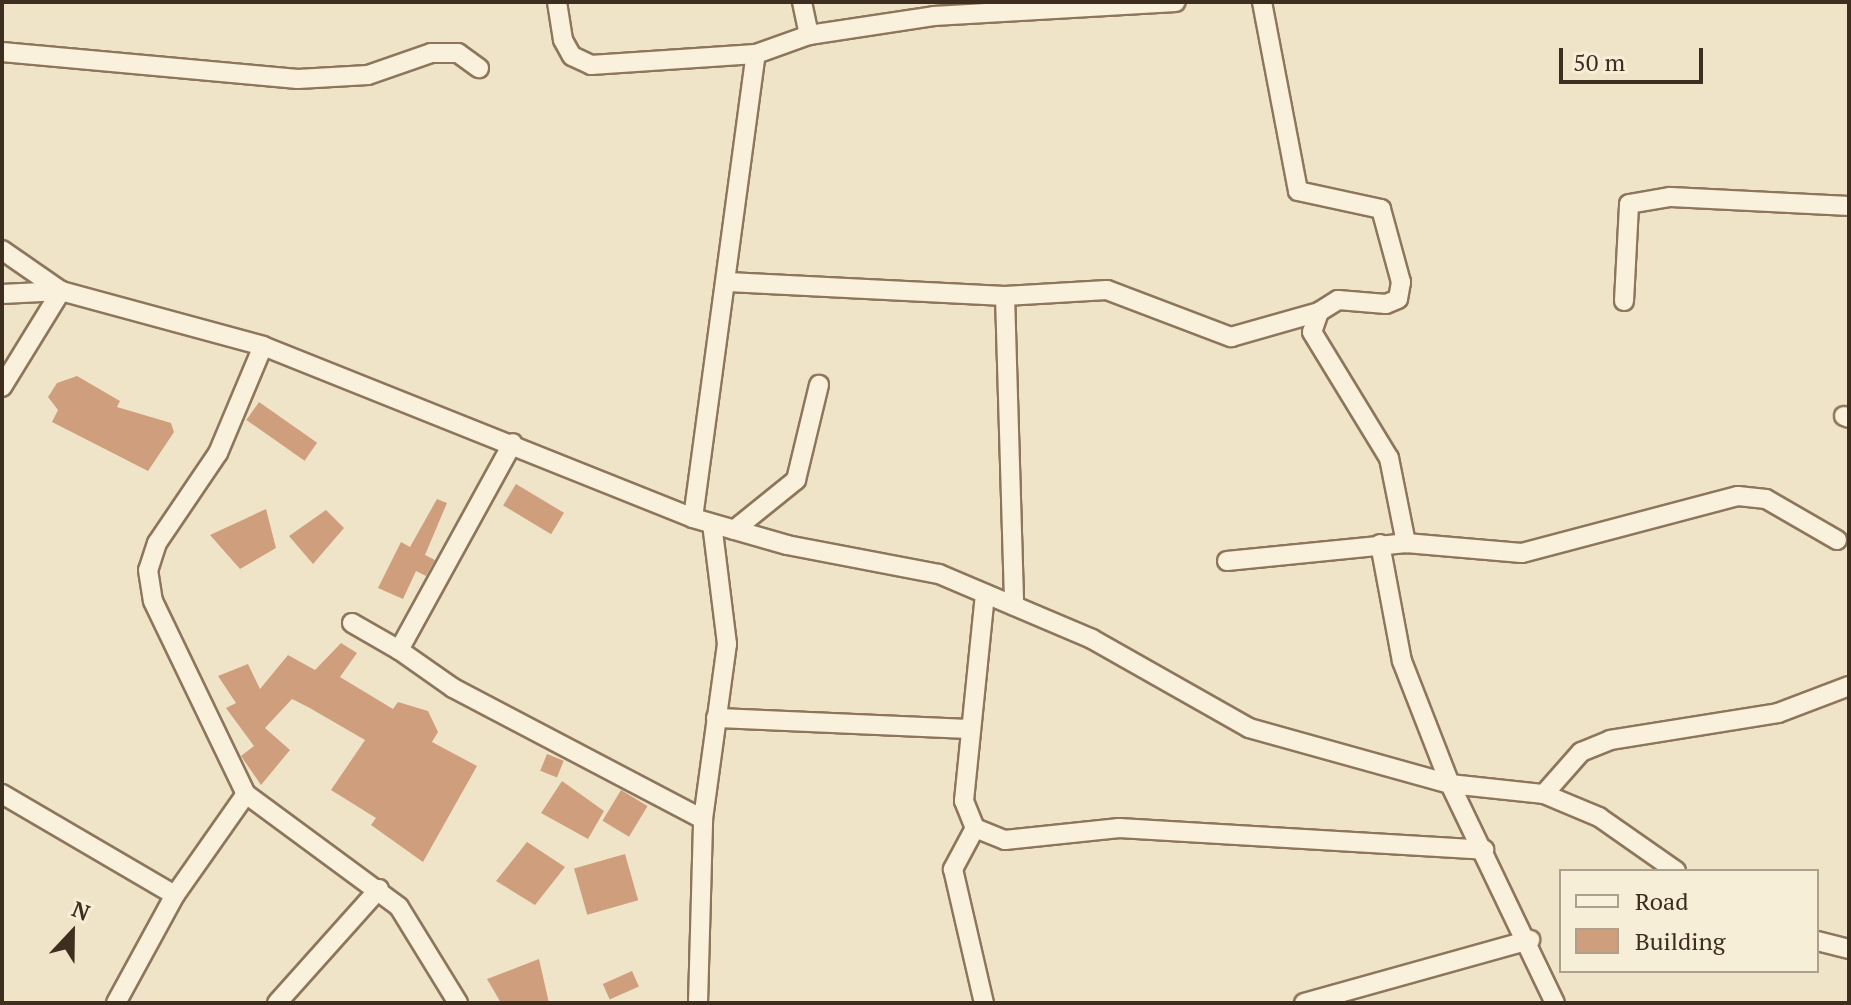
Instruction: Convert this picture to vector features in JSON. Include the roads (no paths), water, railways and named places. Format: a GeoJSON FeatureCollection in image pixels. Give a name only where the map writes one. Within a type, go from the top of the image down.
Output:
{"type":"FeatureCollection","features":[{"type":"Feature","properties":{"kind":"street"},"geometry":{"type":"LineString","coordinates":[[557,2],[563,40],[572,56],[591,65],[756,54],[809,35],[934,16],[1174,2]]}},
{"type":"Feature","properties":{"kind":"street"},"geometry":{"type":"LineString","coordinates":[[802,2],[809,35]]}},
{"type":"Feature","properties":{"kind":"street"},"geometry":{"type":"LineString","coordinates":[[728,282],[1005,296],[1125,293],[1231,337],[1319,312],[1338,300],[1386,304],[1398,299],[1401,282],[1381,209],[1298,191],[1262,2]]}},
{"type":"Feature","properties":{"kind":"street"},"geometry":{"type":"LineString","coordinates":[[2,52],[298,79],[368,75],[431,53],[458,53],[479,68]]}},
{"type":"Feature","properties":{"kind":"street"},"geometry":{"type":"LineString","coordinates":[[693,518],[728,282],[756,54]]}},
{"type":"Feature","properties":{"kind":"street"},"geometry":{"type":"LineString","coordinates":[[1624,301],[1628,212],[1642,198],[1849,206]]}},
{"type":"Feature","properties":{"kind":"street"},"geometry":{"type":"LineString","coordinates":[[2,250],[61,291]]}},
{"type":"Feature","properties":{"kind":"street"},"geometry":{"type":"LineString","coordinates":[[2,387],[61,291]]}},
{"type":"Feature","properties":{"kind":"street"},"geometry":{"type":"LineString","coordinates":[[2,294],[61,291],[263,346],[513,443],[693,518],[734,530],[939,574],[1092,639],[1249,728],[1450,784],[1544,794],[1599,817],[1673,869]]}},
{"type":"Feature","properties":{"kind":"street"},"geometry":{"type":"LineString","coordinates":[[1005,296],[1014,606]]}},
{"type":"Feature","properties":{"kind":"street"},"geometry":{"type":"LineString","coordinates":[[1319,312],[1312,332],[1327,365],[1389,458],[1406,543]]}},
{"type":"Feature","properties":{"kind":"street"},"geometry":{"type":"LineString","coordinates":[[263,346],[218,453],[157,543],[148,570],[153,601],[199,706],[246,794],[379,889],[408,919],[458,1003]]}},
{"type":"Feature","properties":{"kind":"street"},"geometry":{"type":"LineString","coordinates":[[734,530],[778,502],[796,480],[819,385]]}},
{"type":"Feature","properties":{"kind":"street"},"geometry":{"type":"LineString","coordinates":[[399,650],[513,443]]}},
{"type":"Feature","properties":{"kind":"street"},"geometry":{"type":"LineString","coordinates":[[1227,561],[1406,543],[1522,553],[1738,496],[1766,499],[1837,540]]}},
{"type":"Feature","properties":{"kind":"street"},"geometry":{"type":"LineString","coordinates":[[698,1003],[703,819],[727,644],[712,524]]}},
{"type":"Feature","properties":{"kind":"street"},"geometry":{"type":"LineString","coordinates":[[1380,544],[1402,661],[1450,784],[1530,940],[1555,1003]]}},
{"type":"Feature","properties":{"kind":"street"},"geometry":{"type":"LineString","coordinates":[[985,594],[964,801],[975,828],[1005,840],[1119,828],[1484,850]]}},
{"type":"Feature","properties":{"kind":"street"},"geometry":{"type":"LineString","coordinates":[[352,623],[399,650],[453,688],[703,819]]}},
{"type":"Feature","properties":{"kind":"street"},"geometry":{"type":"LineString","coordinates":[[1544,794],[1581,752],[1610,740],[1778,713],[1849,686]]}},
{"type":"Feature","properties":{"kind":"street"},"geometry":{"type":"LineString","coordinates":[[716,718],[971,729]]}},
{"type":"Feature","properties":{"kind":"street"},"geometry":{"type":"LineString","coordinates":[[2,794],[175,895]]}},
{"type":"Feature","properties":{"kind":"street"},"geometry":{"type":"LineString","coordinates":[[116,1003],[175,895],[246,794]]}},
{"type":"Feature","properties":{"kind":"street"},"geometry":{"type":"LineString","coordinates":[[975,828],[953,869],[984,1003]]}},
{"type":"Feature","properties":{"kind":"street"},"geometry":{"type":"LineString","coordinates":[[277,1003],[379,889]]}},
{"type":"Feature","properties":{"kind":"street"},"geometry":{"type":"LineString","coordinates":[[1304,1003],[1530,940]]}},
{"type":"Feature","properties":{"kind":"street"},"geometry":{"type":"LineString","coordinates":[[1819,942],[1849,949]]}}]}
